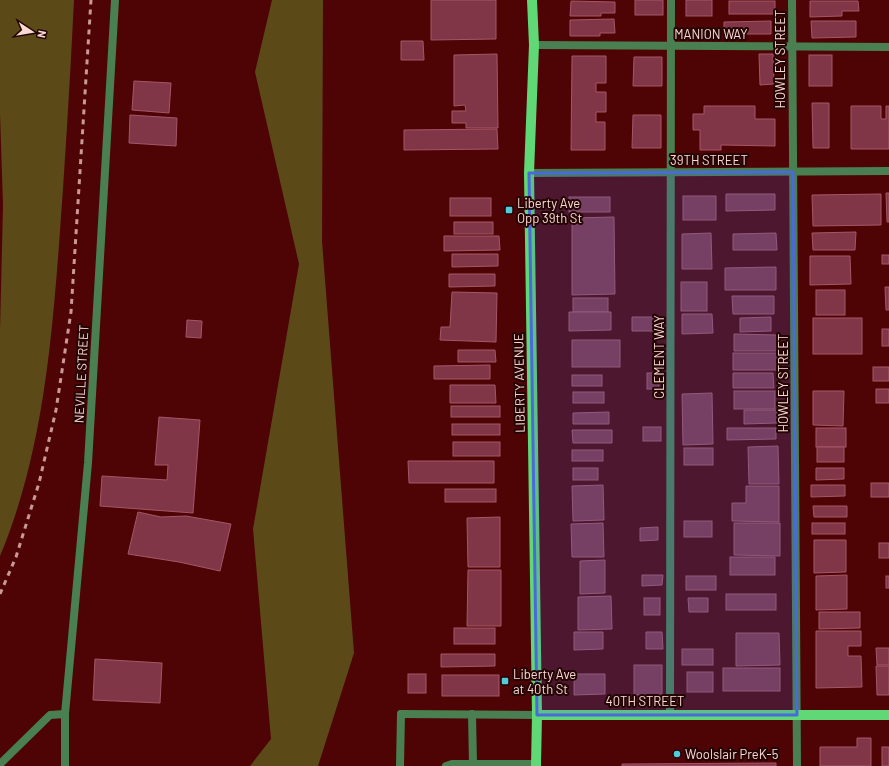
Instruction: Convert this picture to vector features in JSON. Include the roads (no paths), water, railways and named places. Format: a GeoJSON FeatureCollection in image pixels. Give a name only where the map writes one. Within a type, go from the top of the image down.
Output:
{"type":"FeatureCollection","features":[{"type":"Feature","properties":{"kind":"main road","name":"LIBERTY AVENUE"},"geometry":{"type":"LineString","coordinates":[[532,0],[534,45],[529,173],[537,715],[536,765]]}},
{"type":"Feature","properties":{"kind":"main road","name":"40TH STREET"},"geometry":{"type":"LineString","coordinates":[[537,715],[889,715]]}},
{"type":"Feature","properties":{"kind":"street","name":"NEVILLE STREET"},"geometry":{"type":"LineString","coordinates":[[65,766],[65,714],[88,463],[115,0]]}},
{"type":"Feature","properties":{"kind":"street","name":"CLEMENT WAY"},"geometry":{"type":"LineString","coordinates":[[670,714],[672,0]]}},
{"type":"Feature","properties":{"kind":"street","name":"HOWLEY STREET"},"geometry":{"type":"LineString","coordinates":[[792,0],[797,766]]}},
{"type":"Feature","properties":{"kind":"street","name":"MANION WAY"},"geometry":{"type":"LineString","coordinates":[[534,45],[889,47]]}},
{"type":"Feature","properties":{"kind":"street","name":"39TH STREET"},"geometry":{"type":"LineString","coordinates":[[529,173],[889,171]]}},
{"type":"Feature","properties":{"kind":"street"},"geometry":{"type":"LineString","coordinates":[[0,764],[50,715],[65,714]]}},
{"type":"Feature","properties":{"kind":"street","name":"40TH STREET"},"geometry":{"type":"LineString","coordinates":[[400,766],[401,714],[537,715]]}},
{"type":"Feature","properties":{"kind":"street"},"geometry":{"type":"LineString","coordinates":[[472,714],[473,765]]}},
{"type":"Feature","properties":{"kind":"street"},"geometry":{"type":"LineString","coordinates":[[446,766],[452,764],[536,765]]}},
{"type":"Feature","properties":{"kind":"railway"},"geometry":{"type":"LineString","coordinates":[[0,594],[16,557],[39,483],[56,410],[71,312],[91,0]]}},
{"type":"Feature","properties":{"kind":"place","name":"Liberty Ave Opp 39th St"},"geometry":{"type":"Point","coordinates":[509,210]}},
{"type":"Feature","properties":{"kind":"place","name":"Liberty Ave at 40th St"},"geometry":{"type":"Point","coordinates":[505,681]}},
{"type":"Feature","properties":{"kind":"place","name":"Woolslair PreK-5"},"geometry":{"type":"Point","coordinates":[677,754]}}]}
